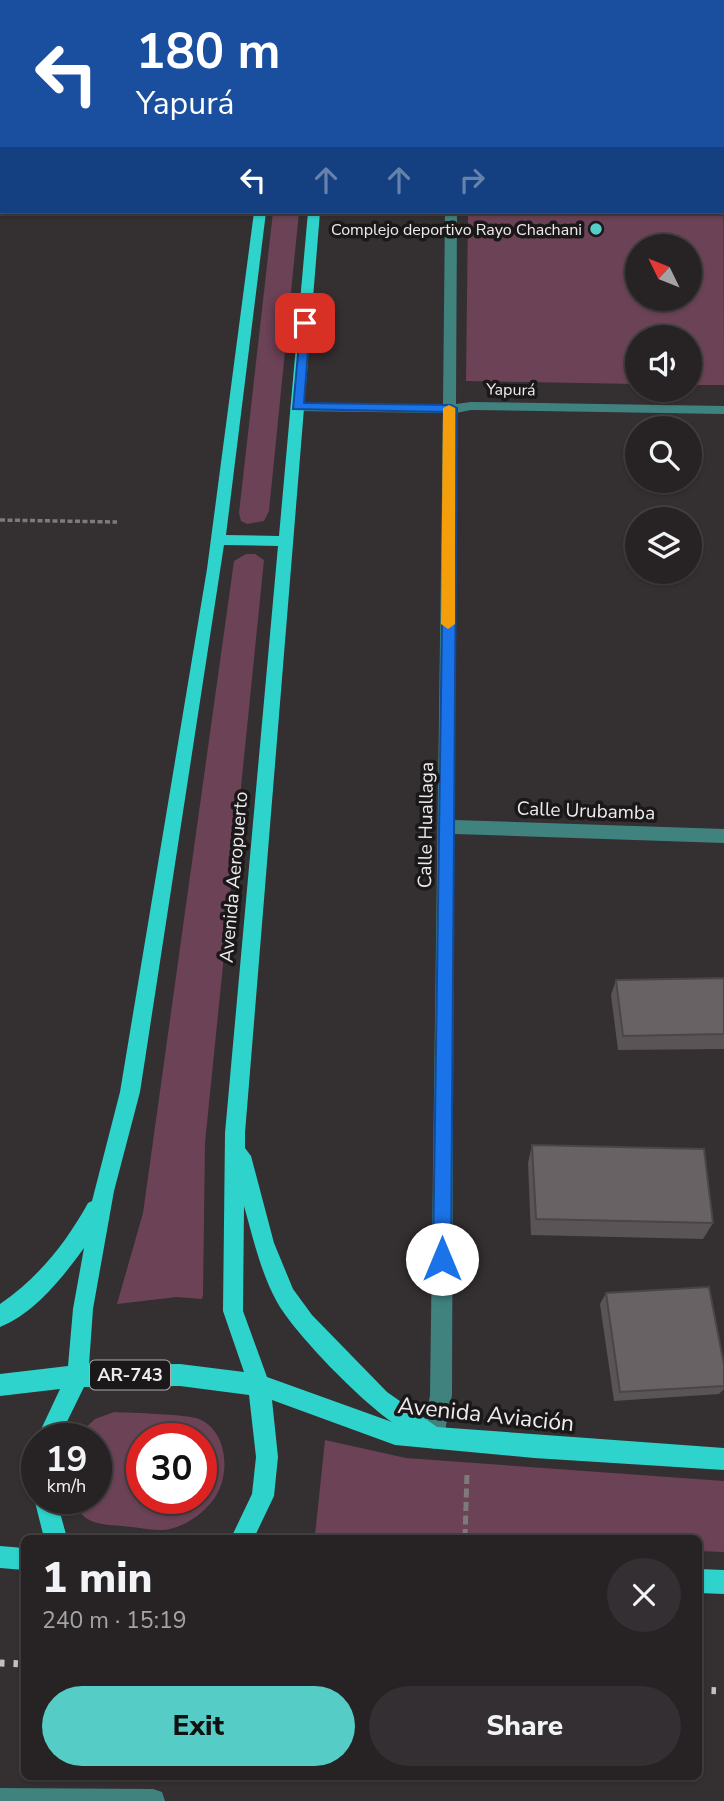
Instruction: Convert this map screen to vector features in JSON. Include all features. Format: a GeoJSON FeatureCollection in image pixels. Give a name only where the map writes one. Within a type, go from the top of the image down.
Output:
{"type":"FeatureCollection","features":[{"type":"Feature","properties":{"kind":"main road"},"geometry":{"type":"LineString","coordinates":[[55,1423],[78,1376],[83,1309],[104,1191],[130,1092],[219,541],[260,214]]}},
{"type":"Feature","properties":{"kind":"main road","name":"Avenida Aeropuerto"},"geometry":{"type":"LineString","coordinates":[[244,1535],[263,1496],[267,1458],[259,1385],[233,1311],[235,1133],[314,214]]}},
{"type":"Feature","properties":{"kind":"main road"},"geometry":{"type":"LineString","coordinates":[[219,541],[286,541]]}},
{"type":"Feature","properties":{"kind":"main road"},"geometry":{"type":"LineString","coordinates":[[235,1133],[264,1243],[285,1296],[305,1322],[379,1400],[434,1438]]}},
{"type":"Feature","properties":{"kind":"main road"},"geometry":{"type":"LineString","coordinates":[[0,1317],[41,1285],[83,1234],[104,1191]]}},
{"type":"Feature","properties":{"kind":"main road","name":"Avenida Aviación"},"geometry":{"type":"LineString","coordinates":[[0,1385],[78,1376],[180,1375],[259,1385],[395,1434],[724,1459]]}},
{"type":"Feature","properties":{"kind":"main road"},"geometry":{"type":"LineString","coordinates":[[48,1514],[54,1535]]}},
{"type":"Feature","properties":{"kind":"main road"},"geometry":{"type":"LineString","coordinates":[[0,1557],[21,1559]]}},
{"type":"Feature","properties":{"kind":"main road"},"geometry":{"type":"LineString","coordinates":[[702,1581],[724,1582]]}},
{"type":"Feature","properties":{"kind":"street","name":"Calle Huallaga"},"geometry":{"type":"LineString","coordinates":[[434,1438],[441,1395],[451,214]]}},
{"type":"Feature","properties":{"kind":"street","name":"Yapurá"},"geometry":{"type":"LineString","coordinates":[[298,407],[471,406],[724,411]]}},
{"type":"Feature","properties":{"kind":"street","name":"Calle Urubamba"},"geometry":{"type":"LineString","coordinates":[[446,827],[724,836]]}},
{"type":"Feature","properties":{"kind":"street"},"geometry":{"type":"LineString","coordinates":[[0,1800],[153,1801]]}},
{"type":"Feature","properties":{"kind":"path"},"geometry":{"type":"LineString","coordinates":[[0,520],[117,522]]}},
{"type":"Feature","properties":{"kind":"path"},"geometry":{"type":"LineString","coordinates":[[465,1535],[467,1463]]}},
{"type":"Feature","properties":{"kind":"shaded area"},"geometry":{"type":"Polygon","coordinates":[[[273,214],[299,214],[269,511],[264,521],[247,524],[241,521],[239,513],[273,214]]]}},
{"type":"Feature","properties":{"kind":"shaded area","name":"Complejo deportivo Rayo Chachani"},"geometry":{"type":"Polygon","coordinates":[[[468,214],[724,214],[724,385],[702,385],[702,325],[625,325],[625,384],[466,381],[468,214]]]}},
{"type":"Feature","properties":{"kind":"shaded area"},"geometry":{"type":"Polygon","coordinates":[[[246,554],[255,554],[264,560],[205,1143],[203,1295],[202,1299],[177,1297],[117,1304],[143,1213],[234,561],[246,554]]]}},
{"type":"Feature","properties":{"kind":"shaded area"},"geometry":{"type":"Polygon","coordinates":[[[114,1412],[192,1417],[205,1423],[126,1423],[126,1514],[199,1514],[170,1529],[153,1530],[105,1524],[92,1521],[81,1514],[112,1514],[112,1423],[91,1423],[114,1412]]]}},
{"type":"Feature","properties":{"kind":"shaded area"},"geometry":{"type":"Polygon","coordinates":[[[217,1437],[224,1463],[217,1494],[217,1437]]]}},
{"type":"Feature","properties":{"kind":"shaded area"},"geometry":{"type":"Polygon","coordinates":[[[325,1440],[406,1458],[724,1481],[724,1552],[702,1551],[702,1535],[315,1535],[325,1440]]]}},
{"type":"Feature","properties":{"kind":"building"},"geometry":{"type":"Polygon","coordinates":[[[724,978],[724,1034],[623,1036],[616,980],[724,978]]]}},
{"type":"Feature","properties":{"kind":"building"},"geometry":{"type":"Polygon","coordinates":[[[532,1145],[704,1149],[713,1223],[536,1219],[532,1145]]]}},
{"type":"Feature","properties":{"kind":"building"},"geometry":{"type":"Polygon","coordinates":[[[709,1287],[724,1365],[724,1386],[620,1392],[606,1293],[709,1287]]]}},
{"type":"Feature","properties":{"kind":"railway"},"geometry":{"type":"LineString","coordinates":[[0,1663],[21,1664]]}},
{"type":"Feature","properties":{"kind":"railway"},"geometry":{"type":"LineString","coordinates":[[702,1690],[724,1691]]}},
{"type":"Feature","properties":{"kind":"slow traffic"},"geometry":{"type":"LineString","coordinates":[[448,624],[449,408]]}},
{"type":"Feature","properties":{"kind":"place","name":"Complejo deportivo Rayo Chachani"},"geometry":{"type":"Point","coordinates":[596,229]}},
{"type":"Feature","properties":{"kind":"route"},"geometry":{"type":"LineString","coordinates":[[305,323],[298,407],[451,408],[442,1259]]}}]}
